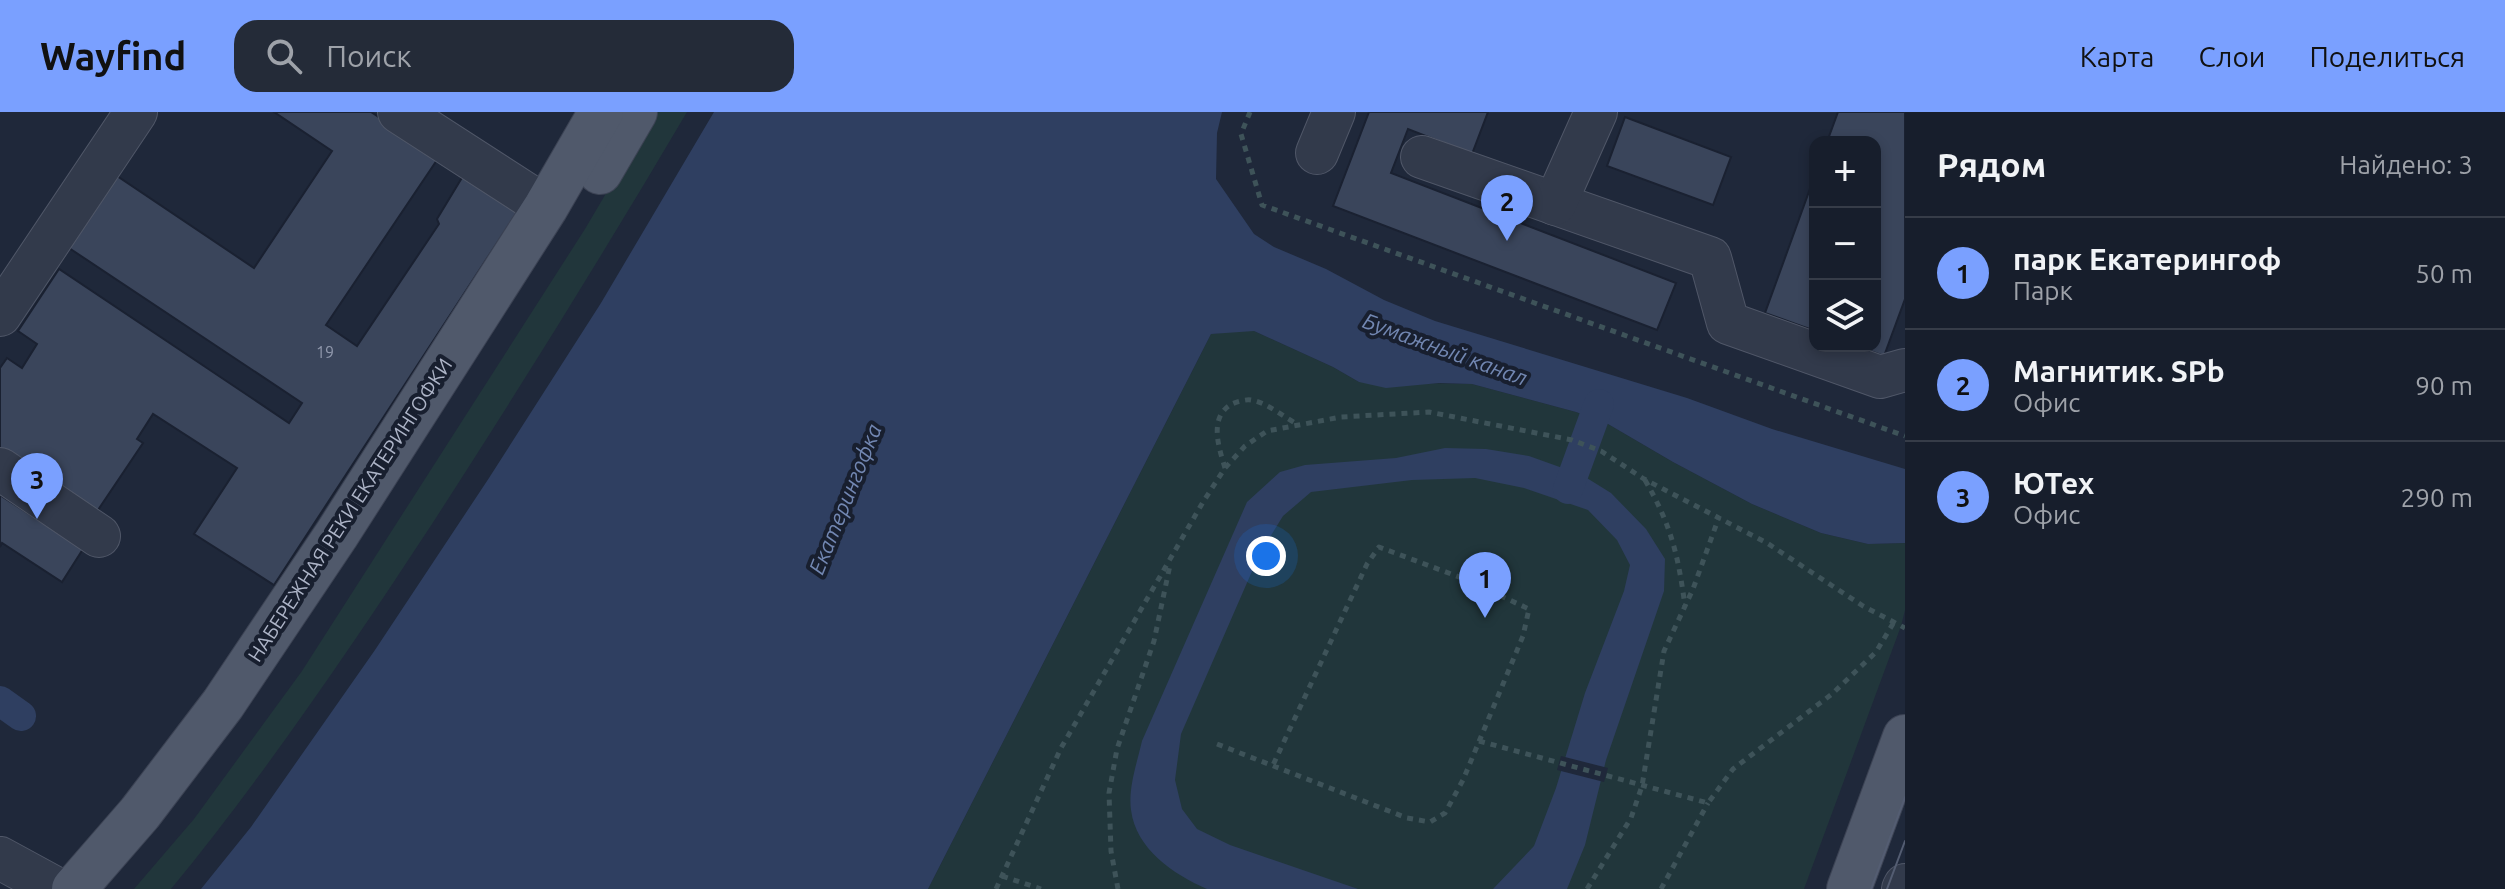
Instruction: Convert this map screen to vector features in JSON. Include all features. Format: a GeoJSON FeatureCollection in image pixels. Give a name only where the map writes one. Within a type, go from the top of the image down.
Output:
{"type":"FeatureCollection","features":[{"type":"Feature","properties":{"kind":"main road","name":"НАБЕРЕЖНАЯ РЕКИ ЕКАТЕРИНГОФКИ"},"geometry":{"type":"LineString","coordinates":[[74,889],[140,813],[223,704],[337,534],[546,207],[601,112]]}},
{"type":"Feature","properties":{"kind":"main road","name":"НАБЕРЕЖНАЯ РЕКИ ЕКАТЕРИНГОФКИ"},"geometry":{"type":"LineString","coordinates":[[116,889],[244,727],[364,548],[571,222],[635,112]]}},
{"type":"Feature","properties":{"kind":"main road"},"geometry":{"type":"LineString","coordinates":[[1849,889],[1905,737]]}},
{"type":"Feature","properties":{"kind":"lane"},"geometry":{"type":"LineString","coordinates":[[0,315],[136,112]]}},
{"type":"Feature","properties":{"kind":"lane"},"geometry":{"type":"LineString","coordinates":[[399,112],[546,207]]}},
{"type":"Feature","properties":{"kind":"lane"},"geometry":{"type":"LineString","coordinates":[[1317,153],[1334,112]]}},
{"type":"Feature","properties":{"kind":"lane"},"geometry":{"type":"LineString","coordinates":[[1555,204],[1596,112]]}},
{"type":"Feature","properties":{"kind":"lane"},"geometry":{"type":"LineString","coordinates":[[1422,157],[1710,258],[1728,323],[1880,377],[1905,370]]}},
{"type":"Feature","properties":{"kind":"lane"},"geometry":{"type":"LineString","coordinates":[[0,469],[99,536]]}},
{"type":"Feature","properties":{"kind":"lane"},"geometry":{"type":"LineString","coordinates":[[0,858],[57,889]]}},
{"type":"Feature","properties":{"kind":"path"},"geometry":{"type":"LineString","coordinates":[[1250,112],[1241,134],[1262,205],[1905,436]]}},
{"type":"Feature","properties":{"kind":"path"},"geometry":{"type":"LineString","coordinates":[[1225,468],[1218,446],[1217,428],[1222,410],[1235,402],[1251,400],[1297,424]]}},
{"type":"Feature","properties":{"kind":"path"},"geometry":{"type":"LineString","coordinates":[[996,889],[1061,748],[1127,630],[1225,468],[1245,446],[1267,431],[1341,417],[1429,412],[1572,440],[1601,451],[1644,479],[1767,543],[1863,606],[1905,628]]}},
{"type":"Feature","properties":{"kind":"path"},"geometry":{"type":"LineString","coordinates":[[1644,479],[1664,513],[1676,547],[1685,606]]}},
{"type":"Feature","properties":{"kind":"path"},"geometry":{"type":"LineString","coordinates":[[1587,889],[1631,818],[1642,786],[1664,651],[1719,517]]}},
{"type":"Feature","properties":{"kind":"path"},"geometry":{"type":"LineString","coordinates":[[1217,744],[1407,818],[1430,822],[1445,813],[1463,780],[1523,636],[1529,609],[1462,578],[1379,547],[1367,564],[1273,765]]}},
{"type":"Feature","properties":{"kind":"path"},"geometry":{"type":"LineString","coordinates":[[1118,889],[1111,851],[1109,793],[1117,749],[1154,641],[1171,560]]}},
{"type":"Feature","properties":{"kind":"path"},"geometry":{"type":"LineString","coordinates":[[1661,889],[1708,803],[1733,769],[1832,694],[1876,652],[1894,622]]}},
{"type":"Feature","properties":{"kind":"path"},"geometry":{"type":"LineString","coordinates":[[1479,741],[1708,803]]}},
{"type":"Feature","properties":{"kind":"path"},"geometry":{"type":"LineString","coordinates":[[1002,876],[1041,889]]}},
{"type":"Feature","properties":{"kind":"path"},"geometry":{"type":"LineString","coordinates":[[1653,889],[1664,882]]}},
{"type":"Feature","properties":{"kind":"green space"},"geometry":{"type":"Polygon","coordinates":[[[654,112],[687,112],[530,371],[370,617],[274,755],[171,889],[134,889],[194,819],[302,671],[585,229],[654,112]]]}},
{"type":"Feature","properties":{"kind":"green space"},"geometry":{"type":"Polygon","coordinates":[[[1254,331],[1359,382],[1472,384],[1576,412],[1608,424],[1752,504],[1821,533],[1868,544],[1905,543],[1905,610],[1901,626],[1804,889],[928,889],[1211,334],[1254,331]]]}},
{"type":"Feature","properties":{"kind":"water"},"geometry":{"type":"Polygon","coordinates":[[[714,112],[1222,112],[1217,133],[1216,179],[1254,234],[1274,247],[1435,321],[1905,469],[1905,543],[1868,544],[1821,533],[1752,504],[1608,424],[1576,412],[1472,384],[1439,383],[1386,388],[1359,382],[1254,331],[1211,334],[928,889],[201,889],[251,827],[375,650],[489,478],[601,303],[714,112]]]}},
{"type":"Feature","properties":{"kind":"water"},"geometry":{"type":"Polygon","coordinates":[[[1445,448],[1486,449],[1529,456],[1582,475],[1611,493],[1646,529],[1665,559],[1664,591],[1606,760],[1585,845],[1567,889],[1493,889],[1534,846],[1556,788],[1585,693],[1624,591],[1630,565],[1617,540],[1588,510],[1524,488],[1475,478],[1412,480],[1311,492],[1283,516],[1260,553],[1181,734],[1175,780],[1182,809],[1197,829],[1230,845],[1358,889],[1207,889],[1181,876],[1158,858],[1140,837],[1131,810],[1132,784],[1142,741],[1247,502],[1280,472],[1305,465],[1396,458],[1445,448]]]}},
{"type":"Feature","properties":{"kind":"pier"},"geometry":{"type":"Polygon","coordinates":[[[1561,756],[1608,768],[1604,782],[1557,770],[1561,756]]]}},
{"type":"Feature","properties":{"kind":"building"},"geometry":{"type":"Polygon","coordinates":[[[274,112],[371,112],[439,157],[326,325],[357,346],[439,224],[437,219],[463,176],[518,211],[274,585],[194,534],[237,468],[153,414],[137,439],[143,443],[96,513],[0,449],[0,368],[7,358],[22,368],[37,344],[18,331],[59,269],[289,423],[302,403],[63,244],[111,172],[254,268],[332,151],[274,112]]]}},
{"type":"Feature","properties":{"kind":"building"},"geometry":{"type":"Polygon","coordinates":[[[1369,112],[1488,112],[1472,154],[1408,129],[1391,173],[1676,283],[1657,330],[1333,206],[1369,112]]]}},
{"type":"Feature","properties":{"kind":"building"},"geometry":{"type":"Polygon","coordinates":[[[1838,112],[1905,112],[1905,299],[1884,356],[1873,352],[1881,352],[1881,136],[1829,136],[1838,112]]]}},
{"type":"Feature","properties":{"kind":"building"},"geometry":{"type":"Polygon","coordinates":[[[1625,117],[1731,157],[1713,205],[1607,166],[1625,117]]]}},
{"type":"Feature","properties":{"kind":"building"},"geometry":{"type":"Polygon","coordinates":[[[1809,192],[1809,329],[1765,313],[1809,192]]]}},
{"type":"Feature","properties":{"kind":"building"},"geometry":{"type":"Polygon","coordinates":[[[0,495],[83,549],[62,582],[2,543],[0,547],[0,495]]]}},
{"type":"Feature","properties":{"kind":"waterway"},"geometry":{"type":"LineString","coordinates":[[1568,489],[1599,404]]}},
{"type":"Feature","properties":{"kind":"waterway"},"geometry":{"type":"LineString","coordinates":[[0,701],[21,716]]}},
{"type":"Feature","properties":{"kind":"tram line"},"geometry":{"type":"LineString","coordinates":[[1871,889],[1905,797]]}},
{"type":"Feature","properties":{"kind":"tram line"},"geometry":{"type":"LineString","coordinates":[[1887,889],[1905,841]]}},
{"type":"Feature","properties":{"kind":"place","name":"Магнитик. SPb"},"geometry":{"type":"Point","coordinates":[1507,241]}},
{"type":"Feature","properties":{"kind":"place","name":"ЮТех"},"geometry":{"type":"Point","coordinates":[37,519]}},
{"type":"Feature","properties":{"kind":"place","name":"парк Екатерингоф"},"geometry":{"type":"Point","coordinates":[1485,618]}},
{"type":"Feature","properties":{"kind":"water label","name":"Бумажный канал"},"geometry":{"type":"Point","coordinates":[1445,349]}},
{"type":"Feature","properties":{"kind":"water label","name":"Екатерингофка"},"geometry":{"type":"Point","coordinates":[845,499]}}]}
